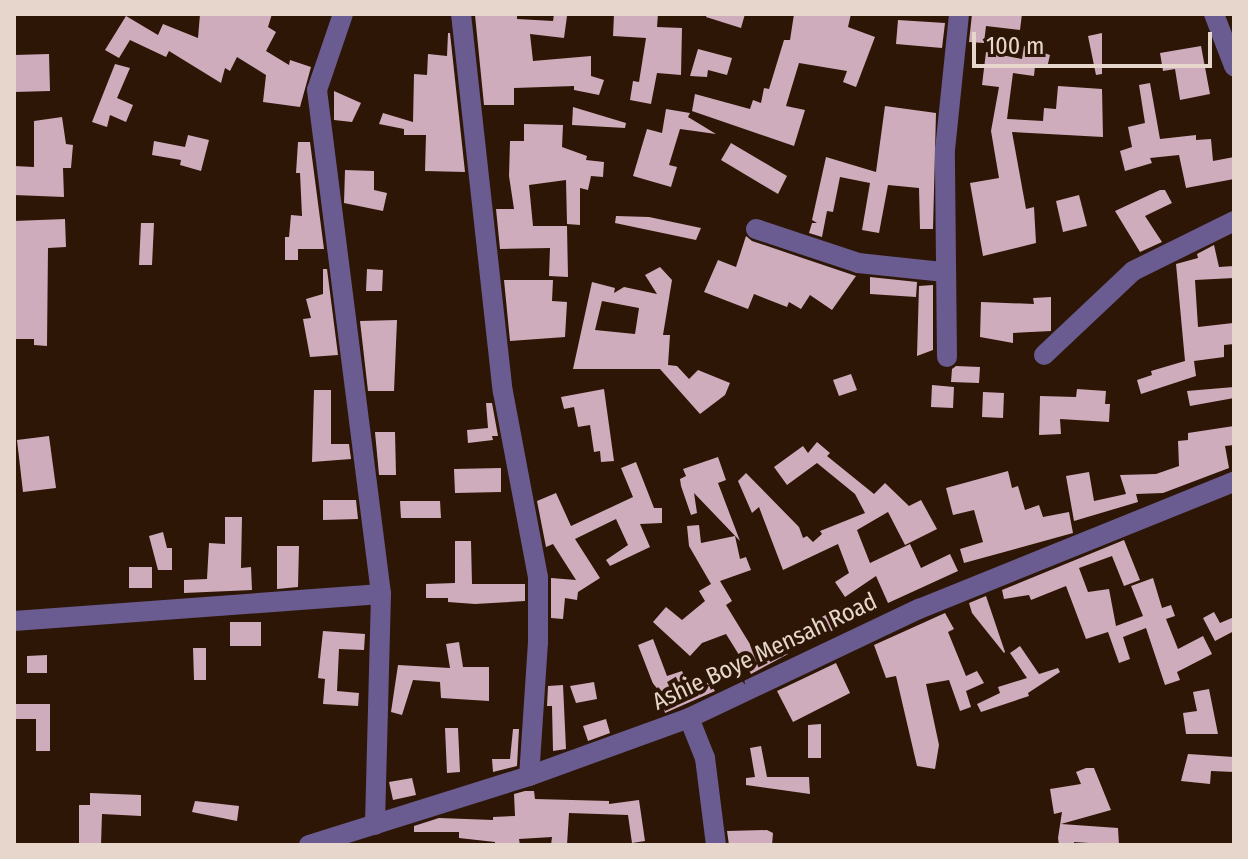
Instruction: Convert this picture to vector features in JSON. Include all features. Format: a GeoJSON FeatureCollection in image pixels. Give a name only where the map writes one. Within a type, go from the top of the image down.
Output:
{"type":"FeatureCollection","features":[{"type":"Feature","properties":{"kind":"street"},"geometry":{"type":"LineString","coordinates":[[343,14],[317,90],[381,594],[375,825]]}},
{"type":"Feature","properties":{"kind":"street"},"geometry":{"type":"LineString","coordinates":[[461,14],[503,392],[538,577],[529,776]]}},
{"type":"Feature","properties":{"kind":"street"},"geometry":{"type":"LineString","coordinates":[[947,357],[943,272],[945,150],[959,14]]}},
{"type":"Feature","properties":{"kind":"street"},"geometry":{"type":"LineString","coordinates":[[1214,14],[1234,66]]}},
{"type":"Feature","properties":{"kind":"street"},"geometry":{"type":"LineString","coordinates":[[1044,355],[1133,271],[1234,221]]}},
{"type":"Feature","properties":{"kind":"street"},"geometry":{"type":"LineString","coordinates":[[756,229],[858,263],[943,272]]}},
{"type":"Feature","properties":{"kind":"street","name":"Ashie Boye Mensah Road"},"geometry":{"type":"LineString","coordinates":[[309,845],[529,776],[689,718],[919,609],[1234,482]]}},
{"type":"Feature","properties":{"kind":"street"},"geometry":{"type":"LineString","coordinates":[[14,621],[381,594]]}},
{"type":"Feature","properties":{"kind":"street"},"geometry":{"type":"LineString","coordinates":[[689,718],[705,758],[716,845]]}},
{"type":"Feature","properties":{"kind":"building"},"geometry":{"type":"Polygon","coordinates":[[[200,14],[272,14],[268,27],[276,32],[266,51],[289,65],[290,60],[311,67],[300,107],[263,102],[266,75],[237,57],[230,71],[225,68],[221,83],[169,51],[166,57],[130,40],[119,58],[105,50],[126,16],[158,35],[163,24],[198,38],[200,14]]]}},
{"type":"Feature","properties":{"kind":"building"},"geometry":{"type":"Polygon","coordinates":[[[554,14],[567,16],[564,38],[530,34],[533,61],[591,56],[591,76],[604,80],[599,95],[574,90],[574,86],[514,88],[514,105],[484,105],[475,15],[553,21],[554,14]]]}},
{"type":"Feature","properties":{"kind":"building"},"geometry":{"type":"Polygon","coordinates":[[[614,14],[658,14],[657,27],[682,28],[681,75],[657,73],[651,104],[630,100],[633,81],[639,82],[646,38],[613,36],[614,14]]]}},
{"type":"Feature","properties":{"kind":"building"},"geometry":{"type":"Polygon","coordinates":[[[707,14],[745,14],[741,28],[706,17],[707,14]]]}},
{"type":"Feature","properties":{"kind":"building"},"geometry":{"type":"Polygon","coordinates":[[[794,14],[851,14],[848,27],[875,37],[856,87],[843,82],[847,71],[799,63],[786,106],[805,110],[794,146],[692,111],[695,94],[750,109],[753,100],[761,103],[764,88],[769,89],[784,40],[790,40],[794,14]]]}},
{"type":"Feature","properties":{"kind":"building"},"geometry":{"type":"Polygon","coordinates":[[[972,14],[1022,14],[1020,30],[986,26],[984,43],[969,42],[972,14]]]}},
{"type":"Feature","properties":{"kind":"building"},"geometry":{"type":"Polygon","coordinates":[[[898,20],[945,23],[942,48],[896,44],[898,20]]]}},
{"type":"Feature","properties":{"kind":"building"},"geometry":{"type":"Polygon","coordinates":[[[448,33],[465,172],[425,171],[426,135],[404,135],[404,129],[379,124],[383,113],[413,122],[414,74],[427,75],[428,54],[447,56],[448,33]]]}},
{"type":"Feature","properties":{"kind":"building"},"geometry":{"type":"Polygon","coordinates":[[[1102,33],[1102,74],[1096,75],[1088,36],[1102,33]]]}},
{"type":"Feature","properties":{"kind":"building"},"geometry":{"type":"Polygon","coordinates":[[[1024,46],[1050,55],[1047,68],[1035,66],[1034,76],[1013,73],[1007,119],[1043,121],[1044,108],[1056,109],[1058,86],[1102,89],[1103,137],[1012,132],[1026,209],[1034,207],[1036,243],[983,256],[970,183],[999,178],[991,131],[999,87],[982,85],[986,52],[1022,59],[1024,46]]]}},
{"type":"Feature","properties":{"kind":"building"},"geometry":{"type":"Polygon","coordinates":[[[1201,46],[1210,94],[1180,100],[1175,69],[1163,71],[1160,53],[1201,46]]]}},
{"type":"Feature","properties":{"kind":"building"},"geometry":{"type":"Polygon","coordinates":[[[698,49],[732,58],[727,75],[708,70],[707,77],[690,76],[698,49]]]}},
{"type":"Feature","properties":{"kind":"building"},"geometry":{"type":"Polygon","coordinates":[[[49,54],[50,91],[14,92],[14,55],[49,54]]]}},
{"type":"Feature","properties":{"kind":"building"},"geometry":{"type":"Polygon","coordinates":[[[115,64],[130,68],[117,98],[133,105],[126,122],[110,115],[107,127],[92,122],[115,64]]]}},
{"type":"Feature","properties":{"kind":"building"},"geometry":{"type":"Polygon","coordinates":[[[1150,83],[1160,139],[1196,135],[1196,140],[1211,139],[1213,161],[1234,157],[1234,179],[1186,188],[1179,155],[1150,158],[1152,163],[1125,171],[1120,151],[1132,147],[1128,127],[1145,123],[1139,85],[1150,83]]]}},
{"type":"Feature","properties":{"kind":"building"},"geometry":{"type":"Polygon","coordinates":[[[334,91],[361,103],[352,122],[334,120],[334,91]]]}},
{"type":"Feature","properties":{"kind":"building"},"geometry":{"type":"Polygon","coordinates":[[[885,106],[936,113],[933,229],[920,229],[919,188],[888,185],[879,233],[862,230],[870,183],[840,177],[833,212],[827,211],[822,237],[809,233],[812,223],[817,223],[812,220],[826,157],[876,172],[885,106]]]}},
{"type":"Feature","properties":{"kind":"building"},"geometry":{"type":"Polygon","coordinates":[[[573,107],[626,123],[625,128],[572,125],[573,107]]]}},
{"type":"Feature","properties":{"kind":"building"},"geometry":{"type":"Polygon","coordinates":[[[666,109],[690,113],[688,117],[716,134],[680,129],[669,165],[677,167],[671,187],[633,176],[647,129],[662,133],[666,109]]]}},
{"type":"Feature","properties":{"kind":"building"},"geometry":{"type":"Polygon","coordinates":[[[62,117],[66,144],[73,145],[71,168],[63,168],[64,197],[14,195],[14,166],[34,167],[34,121],[62,117]]]}},
{"type":"Feature","properties":{"kind":"building"},"geometry":{"type":"Polygon","coordinates":[[[524,124],[563,125],[562,147],[587,156],[586,160],[604,162],[603,177],[591,176],[588,190],[580,188],[580,225],[567,224],[566,180],[529,185],[533,226],[567,226],[568,277],[549,276],[550,248],[500,249],[496,209],[514,209],[509,176],[510,141],[524,141],[524,124]]]}},
{"type":"Feature","properties":{"kind":"building"},"geometry":{"type":"Polygon","coordinates":[[[188,135],[209,140],[201,171],[180,165],[181,160],[152,155],[154,141],[185,147],[188,135]]]}},
{"type":"Feature","properties":{"kind":"building"},"geometry":{"type":"Polygon","coordinates":[[[298,142],[310,142],[324,249],[298,249],[298,260],[285,260],[285,237],[289,237],[291,215],[302,216],[300,173],[296,173],[298,142]]]}},
{"type":"Feature","properties":{"kind":"building"},"geometry":{"type":"Polygon","coordinates":[[[731,143],[787,176],[778,194],[721,160],[731,143]]]}},
{"type":"Feature","properties":{"kind":"building"},"geometry":{"type":"Polygon","coordinates":[[[345,170],[374,171],[374,190],[387,193],[383,211],[344,203],[345,170]]]}},
{"type":"Feature","properties":{"kind":"building"},"geometry":{"type":"Polygon","coordinates":[[[1165,190],[1172,203],[1145,216],[1162,242],[1140,252],[1115,211],[1165,190]]]}},
{"type":"Feature","properties":{"kind":"building"},"geometry":{"type":"Polygon","coordinates":[[[1079,195],[1087,226],[1063,232],[1056,201],[1079,195]]]}},
{"type":"Feature","properties":{"kind":"building"},"geometry":{"type":"Polygon","coordinates":[[[616,216],[649,217],[701,228],[696,240],[615,223],[616,216]]]}},
{"type":"Feature","properties":{"kind":"building"},"geometry":{"type":"Polygon","coordinates":[[[65,219],[66,247],[48,248],[47,346],[34,345],[34,339],[14,339],[14,221],[65,219]]]}},
{"type":"Feature","properties":{"kind":"building"},"geometry":{"type":"Polygon","coordinates":[[[141,223],[154,223],[152,265],[139,265],[141,223]]]}},
{"type":"Feature","properties":{"kind":"building"},"geometry":{"type":"Polygon","coordinates":[[[746,236],[752,241],[856,276],[832,310],[810,295],[801,309],[789,302],[787,307],[754,294],[748,309],[704,292],[718,260],[736,267],[746,236]]]}},
{"type":"Feature","properties":{"kind":"building"},"geometry":{"type":"Polygon","coordinates":[[[1214,245],[1219,267],[1234,266],[1234,278],[1195,280],[1198,327],[1233,323],[1234,344],[1224,345],[1224,357],[1194,361],[1196,376],[1141,394],[1137,380],[1152,375],[1151,371],[1185,361],[1176,264],[1198,258],[1197,254],[1214,245]]]}},
{"type":"Feature","properties":{"kind":"building"},"geometry":{"type":"Polygon","coordinates":[[[660,267],[672,280],[663,335],[670,335],[668,365],[677,366],[689,379],[698,370],[730,383],[725,395],[700,414],[660,369],[573,369],[592,282],[615,288],[614,293],[624,287],[657,294],[645,275],[660,267]],[[602,301],[595,330],[635,334],[639,308],[602,301]]]}},
{"type":"Feature","properties":{"kind":"building"},"geometry":{"type":"Polygon","coordinates":[[[323,269],[327,269],[338,355],[310,357],[303,319],[311,318],[306,299],[323,294],[323,269]]]}},
{"type":"Feature","properties":{"kind":"building"},"geometry":{"type":"Polygon","coordinates":[[[367,269],[383,270],[382,291],[366,291],[367,269]]]}},
{"type":"Feature","properties":{"kind":"building"},"geometry":{"type":"Polygon","coordinates":[[[870,277],[917,282],[916,297],[870,294],[870,277]]]}},
{"type":"Feature","properties":{"kind":"building"},"geometry":{"type":"Polygon","coordinates":[[[504,280],[553,280],[552,301],[567,302],[565,337],[510,341],[504,280]]]}},
{"type":"Feature","properties":{"kind":"building"},"geometry":{"type":"Polygon","coordinates":[[[933,285],[933,350],[917,356],[919,286],[933,285]]]}},
{"type":"Feature","properties":{"kind":"building"},"geometry":{"type":"Polygon","coordinates":[[[1051,297],[1051,331],[1013,333],[1013,343],[980,337],[981,302],[1034,304],[1033,298],[1051,297]]]}},
{"type":"Feature","properties":{"kind":"building"},"geometry":{"type":"Polygon","coordinates":[[[397,320],[394,391],[368,391],[360,321],[397,320]]]}},
{"type":"Feature","properties":{"kind":"building"},"geometry":{"type":"Polygon","coordinates":[[[956,366],[980,367],[979,383],[951,382],[952,369],[956,366]]]}},
{"type":"Feature","properties":{"kind":"building"},"geometry":{"type":"Polygon","coordinates":[[[851,374],[857,390],[839,396],[833,380],[851,374]]]}},
{"type":"Feature","properties":{"kind":"building"},"geometry":{"type":"Polygon","coordinates":[[[932,385],[954,387],[953,408],[931,407],[932,385]]]}},
{"type":"Feature","properties":{"kind":"building"},"geometry":{"type":"Polygon","coordinates":[[[1234,387],[1234,398],[1190,406],[1187,391],[1234,387]]]}},
{"type":"Feature","properties":{"kind":"building"},"geometry":{"type":"Polygon","coordinates":[[[604,389],[614,461],[601,462],[600,451],[594,452],[590,425],[578,427],[574,407],[564,409],[561,397],[604,389]]]}},
{"type":"Feature","properties":{"kind":"building"},"geometry":{"type":"Polygon","coordinates":[[[1077,389],[1106,391],[1105,404],[1110,404],[1109,422],[1060,419],[1061,434],[1039,435],[1040,396],[1076,397],[1077,389]]]}},
{"type":"Feature","properties":{"kind":"building"},"geometry":{"type":"Polygon","coordinates":[[[314,390],[331,390],[331,444],[349,444],[351,459],[312,462],[314,390]]]}},
{"type":"Feature","properties":{"kind":"building"},"geometry":{"type":"Polygon","coordinates":[[[983,392],[1004,393],[1003,418],[982,417],[983,392]]]}},
{"type":"Feature","properties":{"kind":"building"},"geometry":{"type":"Polygon","coordinates":[[[486,403],[492,403],[498,436],[492,436],[493,440],[468,443],[467,430],[488,428],[486,403]]]}},
{"type":"Feature","properties":{"kind":"building"},"geometry":{"type":"Polygon","coordinates":[[[1234,426],[1234,445],[1225,446],[1229,468],[1163,493],[1136,494],[1138,502],[1074,521],[1066,476],[1089,472],[1094,501],[1126,494],[1120,475],[1156,474],[1179,466],[1178,441],[1188,440],[1188,433],[1234,426]]]}},
{"type":"Feature","properties":{"kind":"building"},"geometry":{"type":"Polygon","coordinates":[[[375,432],[395,432],[396,475],[379,475],[375,432]]]}},
{"type":"Feature","properties":{"kind":"building"},"geometry":{"type":"Polygon","coordinates":[[[49,436],[56,488],[23,492],[17,440],[49,436]]]}},
{"type":"Feature","properties":{"kind":"building"},"geometry":{"type":"Polygon","coordinates":[[[817,442],[830,453],[827,456],[874,494],[885,483],[909,506],[921,500],[937,529],[905,545],[888,512],[857,530],[870,563],[910,544],[921,568],[950,554],[958,571],[888,603],[876,576],[845,597],[835,582],[849,573],[838,544],[783,570],[759,507],[752,513],[738,481],[746,473],[799,527],[803,538],[807,536],[813,542],[822,534],[820,531],[865,513],[855,494],[817,463],[787,485],[774,467],[803,446],[808,453],[817,442]]]}},
{"type":"Feature","properties":{"kind":"building"},"geometry":{"type":"Polygon","coordinates":[[[718,457],[726,480],[718,483],[740,541],[694,493],[697,513],[691,515],[681,486],[680,479],[686,476],[683,469],[718,457]]]}},
{"type":"Feature","properties":{"kind":"building"},"geometry":{"type":"Polygon","coordinates":[[[636,462],[654,508],[662,508],[662,523],[640,524],[650,547],[610,566],[606,560],[628,545],[616,519],[575,539],[600,578],[578,592],[577,600],[565,598],[563,619],[551,618],[551,578],[576,580],[553,544],[546,547],[537,501],[556,493],[571,526],[633,497],[621,468],[636,462]]]}},
{"type":"Feature","properties":{"kind":"building"},"geometry":{"type":"Polygon","coordinates":[[[501,468],[501,492],[455,493],[454,469],[501,468]]]}},
{"type":"Feature","properties":{"kind":"building"},"geometry":{"type":"Polygon","coordinates":[[[1008,471],[1012,488],[1018,486],[1025,510],[1039,505],[1043,517],[1069,512],[1073,533],[964,563],[960,549],[983,542],[974,510],[953,515],[946,488],[1008,471]]]}},
{"type":"Feature","properties":{"kind":"building"},"geometry":{"type":"Polygon","coordinates":[[[323,500],[356,500],[358,519],[323,520],[323,500]]]}},
{"type":"Feature","properties":{"kind":"building"},"geometry":{"type":"Polygon","coordinates":[[[400,501],[440,501],[441,518],[401,518],[400,501]]]}},
{"type":"Feature","properties":{"kind":"building"},"geometry":{"type":"Polygon","coordinates":[[[225,517],[242,517],[241,568],[251,567],[252,590],[184,593],[184,580],[207,579],[209,543],[225,544],[225,517]]]}},
{"type":"Feature","properties":{"kind":"building"},"geometry":{"type":"Polygon","coordinates":[[[699,525],[701,543],[735,536],[740,559],[746,557],[751,570],[720,581],[732,601],[726,605],[756,654],[781,641],[788,654],[751,674],[726,634],[702,643],[690,656],[653,622],[666,607],[682,620],[705,601],[699,591],[711,584],[689,546],[687,526],[699,525]]]}},
{"type":"Feature","properties":{"kind":"building"},"geometry":{"type":"Polygon","coordinates":[[[163,532],[167,548],[172,548],[172,570],[158,570],[149,536],[163,532]]]}},
{"type":"Feature","properties":{"kind":"building"},"geometry":{"type":"Polygon","coordinates":[[[1124,540],[1140,580],[1124,586],[1112,556],[1079,568],[1088,592],[1109,589],[1116,626],[1143,616],[1131,586],[1153,578],[1162,608],[1171,605],[1175,616],[1166,619],[1178,649],[1203,636],[1212,654],[1177,672],[1180,680],[1165,685],[1146,628],[1123,637],[1130,659],[1119,663],[1108,632],[1086,639],[1066,586],[1031,600],[1029,595],[1004,599],[1002,590],[1124,540]]]}},
{"type":"Feature","properties":{"kind":"building"},"geometry":{"type":"Polygon","coordinates":[[[455,541],[471,541],[472,584],[525,584],[525,601],[475,604],[448,602],[448,598],[426,598],[426,584],[455,583],[455,541]]]}},
{"type":"Feature","properties":{"kind":"building"},"geometry":{"type":"Polygon","coordinates":[[[277,546],[299,546],[298,587],[277,589],[277,546]]]}},
{"type":"Feature","properties":{"kind":"building"},"geometry":{"type":"Polygon","coordinates":[[[129,567],[152,567],[152,588],[129,588],[129,567]]]}},
{"type":"Feature","properties":{"kind":"building"},"geometry":{"type":"Polygon","coordinates":[[[986,596],[1004,653],[972,613],[969,603],[986,596]]]}},
{"type":"Feature","properties":{"kind":"building"},"geometry":{"type":"Polygon","coordinates":[[[846,604],[854,619],[828,633],[820,618],[846,604]]]}},
{"type":"Feature","properties":{"kind":"building"},"geometry":{"type":"Polygon","coordinates":[[[1214,612],[1220,623],[1234,617],[1234,631],[1215,641],[1203,618],[1214,612]]]}},
{"type":"Feature","properties":{"kind":"building"},"geometry":{"type":"Polygon","coordinates":[[[945,613],[954,629],[948,632],[966,676],[977,671],[984,683],[966,691],[971,707],[960,711],[949,680],[926,684],[939,745],[935,769],[917,766],[896,676],[886,678],[874,645],[945,613]]]}},
{"type":"Feature","properties":{"kind":"building"},"geometry":{"type":"Polygon","coordinates":[[[230,622],[261,622],[261,646],[230,646],[230,622]]]}},
{"type":"Feature","properties":{"kind":"building"},"geometry":{"type":"Polygon","coordinates":[[[323,631],[365,634],[364,650],[339,649],[337,691],[359,693],[358,706],[323,704],[325,679],[318,678],[323,631]]]}},
{"type":"Feature","properties":{"kind":"building"},"geometry":{"type":"Polygon","coordinates":[[[653,639],[667,676],[682,671],[691,692],[709,682],[715,691],[665,713],[659,688],[655,689],[638,645],[653,639]]]}},
{"type":"Feature","properties":{"kind":"building"},"geometry":{"type":"Polygon","coordinates":[[[459,642],[463,667],[489,667],[489,701],[441,698],[440,682],[413,680],[402,715],[391,712],[398,665],[450,668],[446,644],[459,642]]]}},
{"type":"Feature","properties":{"kind":"building"},"geometry":{"type":"Polygon","coordinates":[[[1020,646],[1039,674],[1058,668],[1060,672],[1028,693],[1029,696],[981,712],[977,704],[1000,693],[998,687],[1027,678],[1010,653],[1020,646]]]}},
{"type":"Feature","properties":{"kind":"building"},"geometry":{"type":"Polygon","coordinates":[[[193,648],[206,648],[206,680],[194,680],[193,648]]]}},
{"type":"Feature","properties":{"kind":"building"},"geometry":{"type":"Polygon","coordinates":[[[47,655],[47,673],[27,673],[27,656],[47,655]]]}},
{"type":"Feature","properties":{"kind":"building"},"geometry":{"type":"Polygon","coordinates":[[[836,663],[850,693],[793,722],[777,691],[836,663]]]}},
{"type":"Feature","properties":{"kind":"building"},"geometry":{"type":"Polygon","coordinates":[[[594,682],[597,699],[576,703],[570,686],[594,682]]]}},
{"type":"Feature","properties":{"kind":"building"},"geometry":{"type":"Polygon","coordinates":[[[563,685],[566,749],[553,751],[552,706],[547,706],[548,686],[563,685]]]}},
{"type":"Feature","properties":{"kind":"building"},"geometry":{"type":"Polygon","coordinates":[[[1209,689],[1218,734],[1186,734],[1183,713],[1197,711],[1193,692],[1209,689]]]}},
{"type":"Feature","properties":{"kind":"building"},"geometry":{"type":"Polygon","coordinates":[[[14,704],[50,704],[50,751],[36,751],[36,719],[14,719],[14,704]]]}},
{"type":"Feature","properties":{"kind":"building"},"geometry":{"type":"Polygon","coordinates":[[[606,719],[610,733],[588,741],[583,726],[606,719]]]}},
{"type":"Feature","properties":{"kind":"building"},"geometry":{"type":"Polygon","coordinates":[[[821,724],[821,758],[808,758],[808,725],[821,724]]]}},
{"type":"Feature","properties":{"kind":"building"},"geometry":{"type":"Polygon","coordinates":[[[445,728],[458,728],[460,772],[447,773],[445,728]]]}},
{"type":"Feature","properties":{"kind":"building"},"geometry":{"type":"Polygon","coordinates":[[[513,729],[519,729],[517,766],[493,772],[492,759],[510,759],[513,729]]]}},
{"type":"Feature","properties":{"kind":"building"},"geometry":{"type":"Polygon","coordinates":[[[761,746],[767,777],[809,777],[810,794],[746,785],[746,778],[755,777],[750,748],[761,746]]]}},
{"type":"Feature","properties":{"kind":"building"},"geometry":{"type":"Polygon","coordinates":[[[1188,754],[1234,757],[1234,772],[1211,771],[1210,784],[1181,781],[1188,754]]]}},
{"type":"Feature","properties":{"kind":"building"},"geometry":{"type":"Polygon","coordinates":[[[1094,768],[1111,810],[1061,824],[1118,828],[1119,845],[1074,842],[1074,845],[1059,845],[1062,812],[1054,814],[1050,789],[1081,784],[1076,772],[1094,768]]]}},
{"type":"Feature","properties":{"kind":"building"},"geometry":{"type":"Polygon","coordinates":[[[412,778],[416,795],[393,800],[389,782],[412,778]]]}},
{"type":"Feature","properties":{"kind":"building"},"geometry":{"type":"Polygon","coordinates":[[[534,791],[535,799],[609,801],[609,804],[639,800],[645,841],[632,843],[628,815],[569,813],[567,845],[551,845],[552,837],[519,839],[520,845],[495,845],[495,842],[459,838],[459,832],[414,832],[414,826],[439,818],[493,820],[493,817],[515,816],[514,794],[534,791]]]}},
{"type":"Feature","properties":{"kind":"building"},"geometry":{"type":"Polygon","coordinates":[[[90,793],[141,795],[141,816],[102,814],[101,845],[79,845],[79,805],[90,805],[90,793]]]}},
{"type":"Feature","properties":{"kind":"building"},"geometry":{"type":"Polygon","coordinates":[[[195,801],[239,806],[237,821],[192,812],[195,801]]]}},
{"type":"Feature","properties":{"kind":"building"},"geometry":{"type":"Polygon","coordinates":[[[767,830],[773,833],[772,845],[729,845],[727,831],[767,830]]]}}]}
